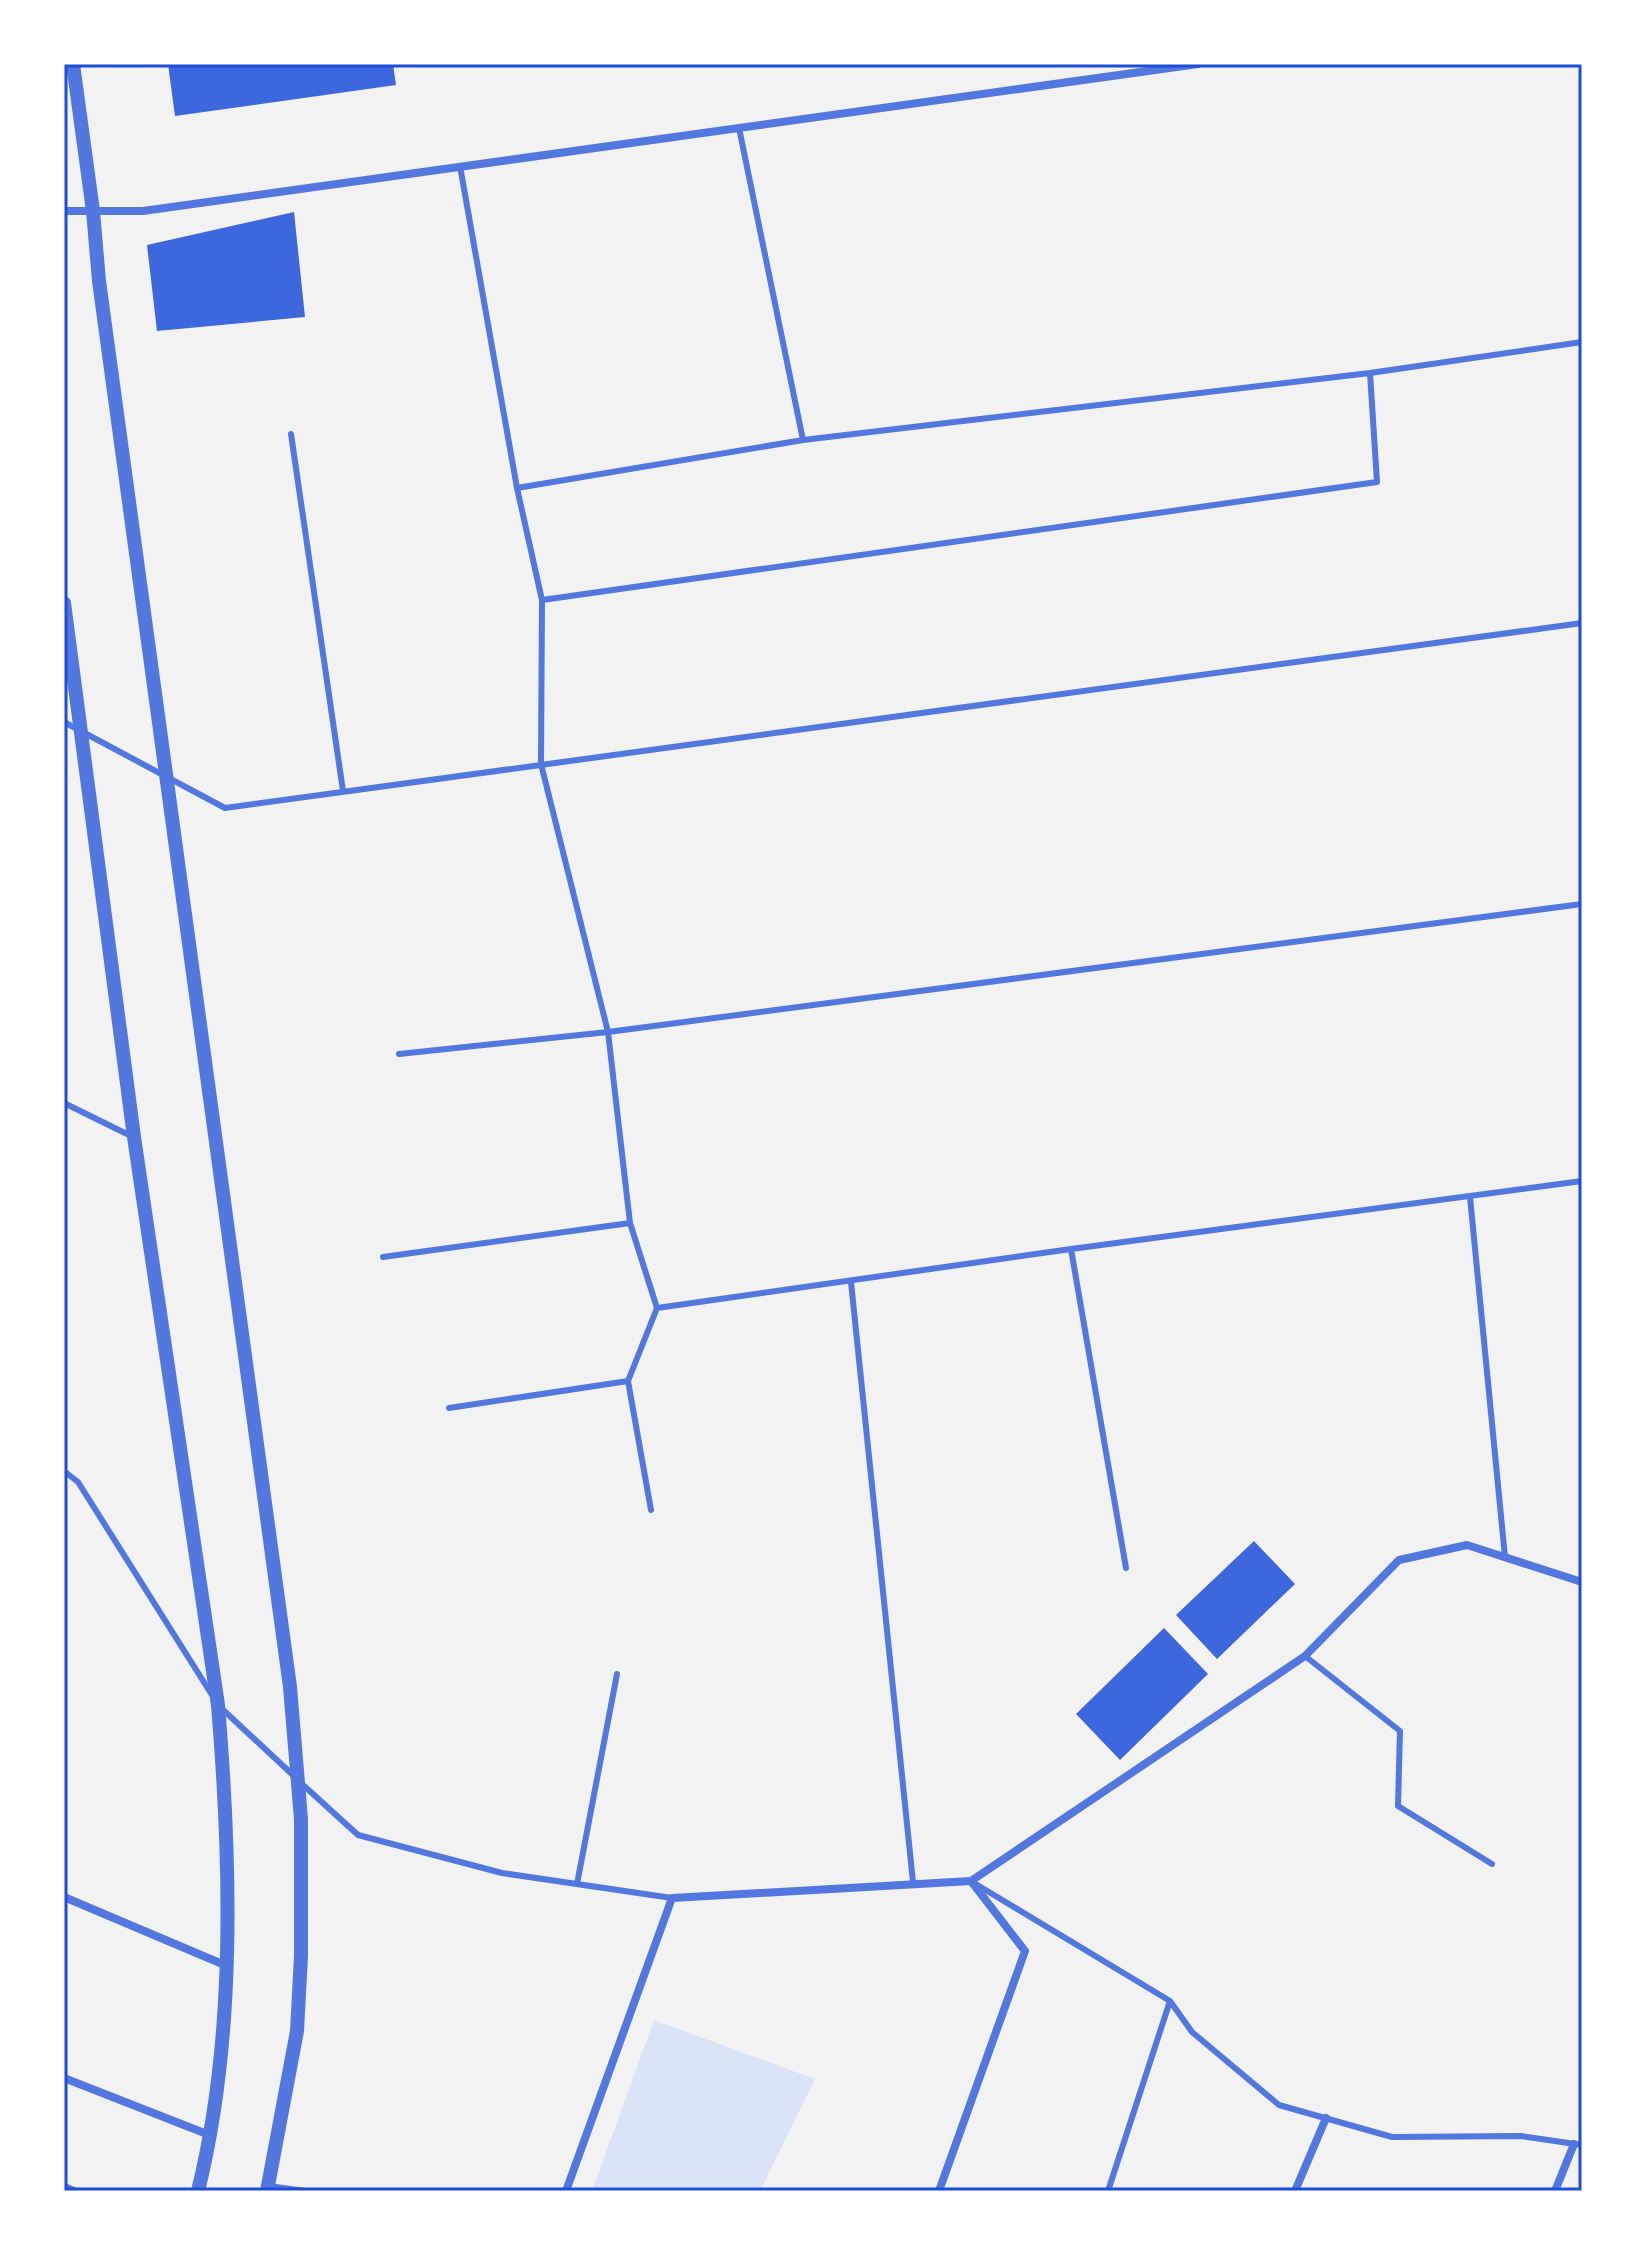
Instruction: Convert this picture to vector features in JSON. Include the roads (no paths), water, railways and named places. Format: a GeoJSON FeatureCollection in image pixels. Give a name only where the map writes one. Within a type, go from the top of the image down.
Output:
{"type":"FeatureCollection","features":[{"type":"Feature","properties":{"kind":"street"},"geometry":{"type":"LineString","coordinates":[[73,64],[101,297],[290,1687],[301,1819],[301,1956],[297,2031],[267,2188]]}},
{"type":"Feature","properties":{"kind":"street"},"geometry":{"type":"LineString","coordinates":[[64,211],[143,211],[1198,64]]}},
{"type":"Feature","properties":{"kind":"street"},"geometry":{"type":"LineString","coordinates":[[64,603],[134,1137],[218,1705],[225,1783],[227,1966],[212,2136],[198,2191]]}},
{"type":"Feature","properties":{"kind":"street"},"geometry":{"type":"LineString","coordinates":[[566,2191],[672,1898],[971,1881],[1305,1656],[1399,1560],[1467,1545],[1582,1582]]}},
{"type":"Feature","properties":{"kind":"street"},"geometry":{"type":"LineString","coordinates":[[939,2191],[1025,1951],[971,1881]]}},
{"type":"Feature","properties":{"kind":"street"},"geometry":{"type":"LineString","coordinates":[[64,1897],[227,1966]]}},
{"type":"Feature","properties":{"kind":"street"},"geometry":{"type":"LineString","coordinates":[[64,2078],[212,2136]]}},
{"type":"Feature","properties":{"kind":"street"},"geometry":{"type":"LineString","coordinates":[[1295,2191],[1326,2118]]}},
{"type":"Feature","properties":{"kind":"street"},"geometry":{"type":"LineString","coordinates":[[1555,2191],[1578,2145]]}},
{"type":"Feature","properties":{"kind":"street"},"geometry":{"type":"LineString","coordinates":[[64,2187],[74,2191]]}},
{"type":"Feature","properties":{"kind":"lane"},"geometry":{"type":"LineString","coordinates":[[739,128],[803,440]]}},
{"type":"Feature","properties":{"kind":"lane"},"geometry":{"type":"LineString","coordinates":[[460,166],[517,488],[542,600],[541,764],[608,1032],[630,1223],[657,1308],[628,1381],[651,1510]]}},
{"type":"Feature","properties":{"kind":"lane"},"geometry":{"type":"LineString","coordinates":[[517,488],[803,440],[1370,373],[1582,342]]}},
{"type":"Feature","properties":{"kind":"lane"},"geometry":{"type":"LineString","coordinates":[[542,600],[1377,482],[1370,373]]}},
{"type":"Feature","properties":{"kind":"lane"},"geometry":{"type":"LineString","coordinates":[[291,434],[343,791]]}},
{"type":"Feature","properties":{"kind":"lane"},"geometry":{"type":"LineString","coordinates":[[64,722],[225,808],[1582,623]]}},
{"type":"Feature","properties":{"kind":"lane"},"geometry":{"type":"LineString","coordinates":[[399,1054],[608,1032],[1582,904]]}},
{"type":"Feature","properties":{"kind":"lane"},"geometry":{"type":"LineString","coordinates":[[64,1103],[134,1137]]}},
{"type":"Feature","properties":{"kind":"lane"},"geometry":{"type":"LineString","coordinates":[[657,1308],[1582,1181]]}},
{"type":"Feature","properties":{"kind":"lane"},"geometry":{"type":"LineString","coordinates":[[1470,1197],[1505,1557]]}},
{"type":"Feature","properties":{"kind":"lane"},"geometry":{"type":"LineString","coordinates":[[383,1257],[630,1223]]}},
{"type":"Feature","properties":{"kind":"lane"},"geometry":{"type":"LineString","coordinates":[[1071,1249],[1126,1568]]}},
{"type":"Feature","properties":{"kind":"lane"},"geometry":{"type":"LineString","coordinates":[[851,1282],[913,1882]]}},
{"type":"Feature","properties":{"kind":"lane"},"geometry":{"type":"LineString","coordinates":[[449,1408],[628,1381]]}},
{"type":"Feature","properties":{"kind":"lane"},"geometry":{"type":"LineString","coordinates":[[64,1471],[78,1482],[218,1705],[358,1835],[502,1873],[672,1898]]}},
{"type":"Feature","properties":{"kind":"lane"},"geometry":{"type":"LineString","coordinates":[[1305,1656],[1400,1731],[1398,1806],[1492,1864]]}},
{"type":"Feature","properties":{"kind":"lane"},"geometry":{"type":"LineString","coordinates":[[577,1884],[617,1674]]}},
{"type":"Feature","properties":{"kind":"lane"},"geometry":{"type":"LineString","coordinates":[[971,1881],[1170,2001],[1192,2032],[1279,2105],[1392,2137],[1521,2136],[1578,2145]]}},
{"type":"Feature","properties":{"kind":"lane"},"geometry":{"type":"LineString","coordinates":[[1108,2191],[1170,2001]]}},
{"type":"Feature","properties":{"kind":"lane"},"geometry":{"type":"LineString","coordinates":[[267,2188],[305,2191]]}}]}
